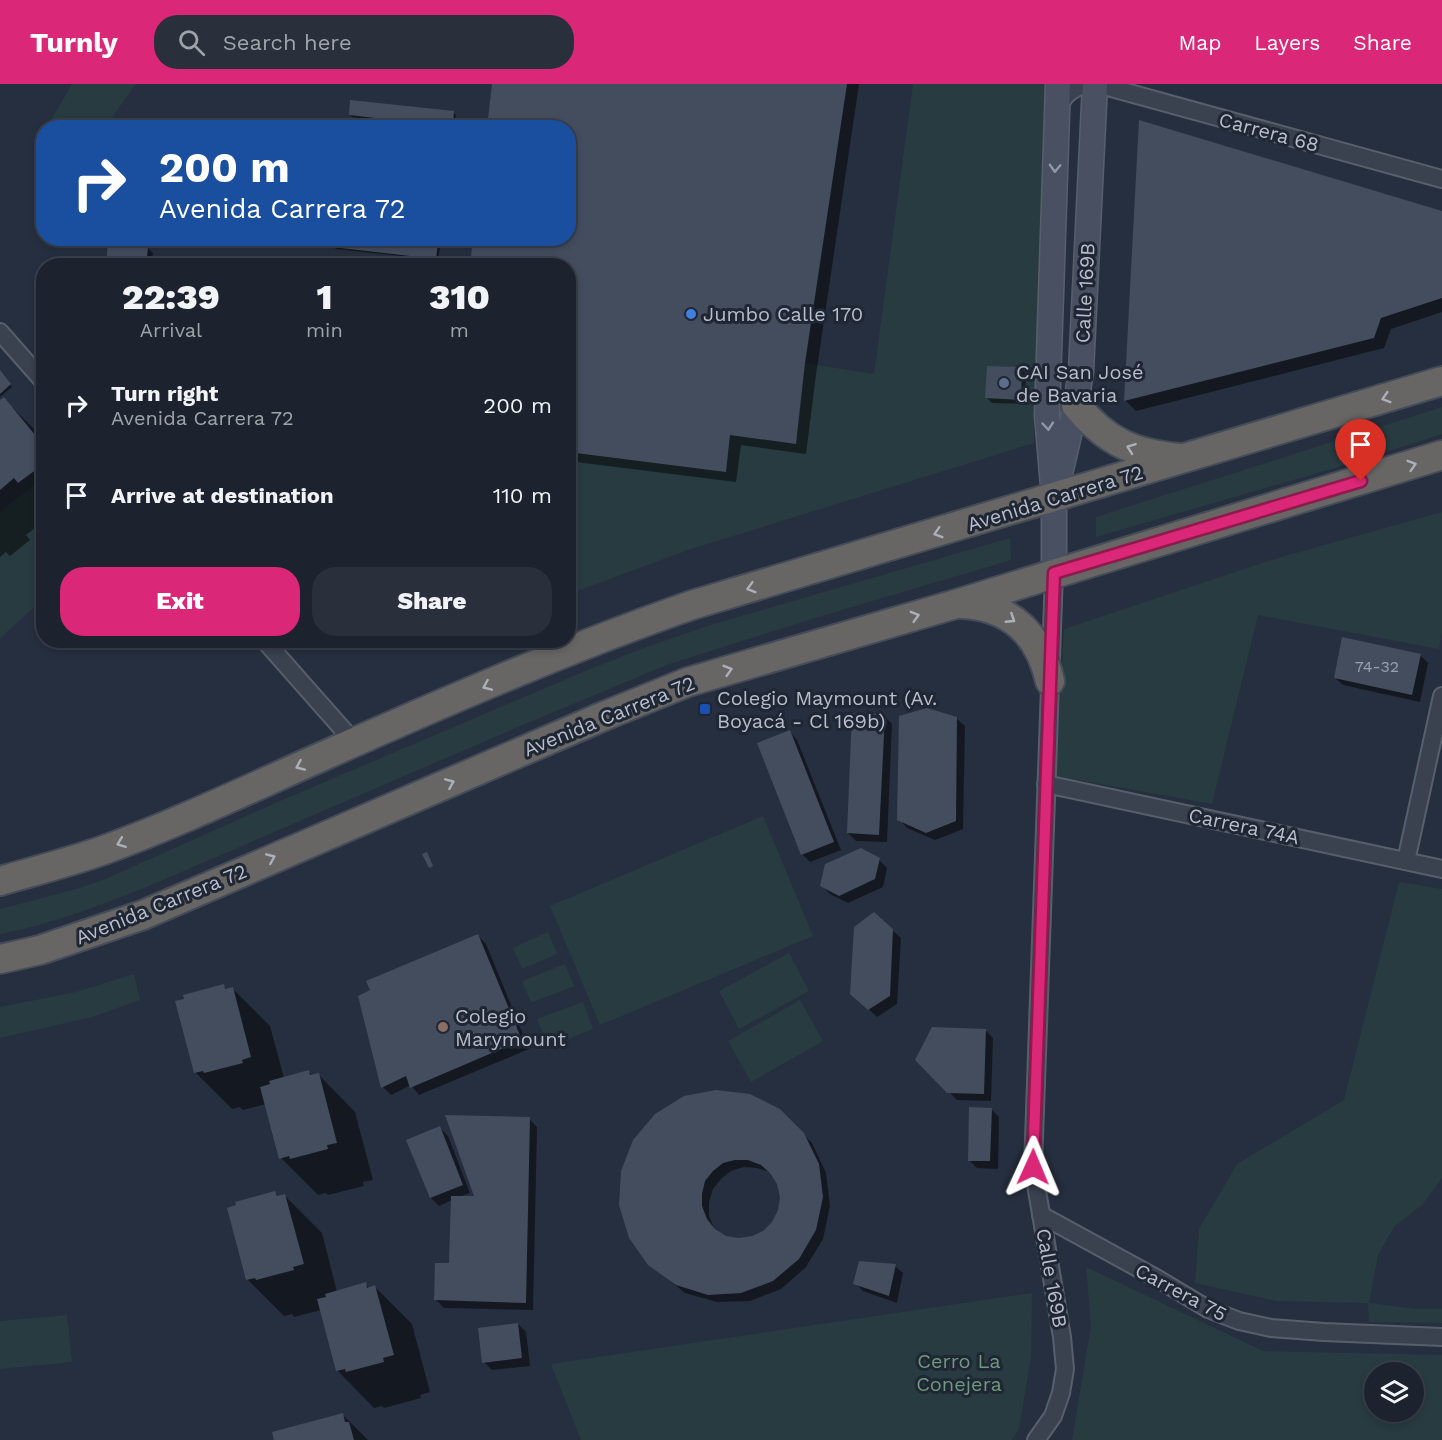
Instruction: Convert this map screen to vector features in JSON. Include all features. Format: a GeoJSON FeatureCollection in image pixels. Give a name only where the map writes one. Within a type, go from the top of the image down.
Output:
{"type":"FeatureCollection","features":[{"type":"Feature","properties":{"kind":"highway","name":"Avenida Carrera 72"},"geometry":{"type":"LineString","coordinates":[[0,881],[104,850],[157,829],[354,742],[618,632],[671,613],[1442,381]]}},
{"type":"Feature","properties":{"kind":"highway"},"geometry":{"type":"LineString","coordinates":[[1076,405],[1095,427],[1119,443],[1152,455],[1188,458]]}},
{"type":"Feature","properties":{"kind":"highway","name":"Avenida Carrera 72"},"geometry":{"type":"LineString","coordinates":[[0,959],[40,951],[143,915],[688,682],[956,604],[1442,455]]}},
{"type":"Feature","properties":{"kind":"highway"},"geometry":{"type":"LineString","coordinates":[[956,604],[977,605],[996,610],[1015,621],[1025,630],[1041,653],[1050,681]]}},
{"type":"Feature","properties":{"kind":"main road","name":"Calle 169B"},"geometry":{"type":"LineString","coordinates":[[1054,573],[1054,498],[1047,415],[1058,84]]}},
{"type":"Feature","properties":{"kind":"main road","name":"Calle 169B"},"geometry":{"type":"LineString","coordinates":[[1054,498],[1082,371],[1096,84]]}},
{"type":"Feature","properties":{"kind":"street"},"geometry":{"type":"LineString","coordinates":[[1057,109],[1068,93],[1076,87],[1090,84]]}},
{"type":"Feature","properties":{"kind":"street","name":"Carrera 68"},"geometry":{"type":"LineString","coordinates":[[1096,84],[1442,179]]}},
{"type":"Feature","properties":{"kind":"street"},"geometry":{"type":"LineString","coordinates":[[0,332],[36,373]]}},
{"type":"Feature","properties":{"kind":"street","name":"Calle 169B"},"geometry":{"type":"LineString","coordinates":[[1036,1440],[1053,1416],[1061,1393],[1065,1369],[1062,1336],[1033,1167],[1054,573]]}},
{"type":"Feature","properties":{"kind":"street"},"geometry":{"type":"LineString","coordinates":[[271,648],[354,742]]}},
{"type":"Feature","properties":{"kind":"street"},"geometry":{"type":"LineString","coordinates":[[1406,861],[1442,696]]}},
{"type":"Feature","properties":{"kind":"street","name":"Carrera 74A"},"geometry":{"type":"LineString","coordinates":[[1046,784],[1442,869]]}},
{"type":"Feature","properties":{"kind":"street","name":"Carrera 75"},"geometry":{"type":"LineString","coordinates":[[1041,1215],[1208,1309],[1239,1322],[1271,1328],[1324,1332],[1442,1336]]}},
{"type":"Feature","properties":{"kind":"green space"},"geometry":{"type":"Polygon","coordinates":[[[72,84],[136,84],[110,120],[51,120],[72,84]]]}},
{"type":"Feature","properties":{"kind":"green space"},"geometry":{"type":"Polygon","coordinates":[[[913,84],[1045,84],[1034,443],[691,549],[576,591],[576,453],[726,471],[730,435],[796,443],[805,363],[874,374],[913,84]]]}},
{"type":"Feature","properties":{"kind":"green space"},"geometry":{"type":"Polygon","coordinates":[[[1442,407],[1442,434],[1352,463],[1096,537],[1096,517],[1442,407]]]}},
{"type":"Feature","properties":{"kind":"green space"},"geometry":{"type":"Polygon","coordinates":[[[36,484],[36,605],[0,638],[0,512],[36,484]]]}},
{"type":"Feature","properties":{"kind":"green space"},"geometry":{"type":"Polygon","coordinates":[[[1442,512],[1442,632],[1439,649],[1258,615],[1212,804],[1056,776],[1064,629],[1271,560],[1442,512]]]}},
{"type":"Feature","properties":{"kind":"green space"},"geometry":{"type":"Polygon","coordinates":[[[1010,538],[1011,560],[669,664],[142,889],[54,921],[0,934],[0,909],[77,889],[110,877],[273,804],[590,669],[714,624],[1010,538]]]}},
{"type":"Feature","properties":{"kind":"green space"},"geometry":{"type":"Polygon","coordinates":[[[763,816],[813,936],[600,1025],[550,906],[763,816]]]}},
{"type":"Feature","properties":{"kind":"green space"},"geometry":{"type":"Polygon","coordinates":[[[1399,882],[1442,889],[1442,1178],[1422,1205],[1394,1227],[1378,1255],[1369,1303],[1416,1309],[1442,1309],[1442,1323],[1369,1322],[1368,1303],[1276,1301],[1195,1283],[1199,1229],[1237,1164],[1344,1100],[1399,882]]]}},
{"type":"Feature","properties":{"kind":"green space"},"geometry":{"type":"Polygon","coordinates":[[[548,932],[557,954],[522,969],[513,948],[548,932]]]}},
{"type":"Feature","properties":{"kind":"green space"},"geometry":{"type":"Polygon","coordinates":[[[789,953],[809,991],[739,1029],[719,991],[789,953]]]}},
{"type":"Feature","properties":{"kind":"green space"},"geometry":{"type":"Polygon","coordinates":[[[565,964],[574,986],[531,1003],[522,981],[565,964]]]}},
{"type":"Feature","properties":{"kind":"green space"},"geometry":{"type":"Polygon","coordinates":[[[134,974],[140,1000],[92,1017],[0,1038],[0,1007],[76,992],[134,974]]]}},
{"type":"Feature","properties":{"kind":"green space"},"geometry":{"type":"Polygon","coordinates":[[[800,1000],[823,1041],[751,1082],[728,1041],[800,1000]]]}},
{"type":"Feature","properties":{"kind":"green space"},"geometry":{"type":"Polygon","coordinates":[[[583,1002],[593,1029],[548,1047],[537,1019],[583,1002]]]}},
{"type":"Feature","properties":{"kind":"green space"},"geometry":{"type":"Polygon","coordinates":[[[1086,1267],[1263,1351],[1442,1355],[1442,1440],[1072,1440],[1091,1326],[1086,1267]]]}},
{"type":"Feature","properties":{"kind":"green space","name":"Cerro La Conejera"},"geometry":{"type":"Polygon","coordinates":[[[1032,1293],[1031,1357],[1019,1429],[1012,1440],[581,1440],[551,1364],[1032,1293]]]}},
{"type":"Feature","properties":{"kind":"green space"},"geometry":{"type":"Polygon","coordinates":[[[67,1315],[72,1362],[0,1369],[0,1321],[67,1315]]]}},
{"type":"Feature","properties":{"kind":"building","name":"Jumbo Calle 170"},"geometry":{"type":"Polygon","coordinates":[[[492,84],[847,84],[805,363],[796,444],[730,435],[726,472],[576,453],[576,258],[471,258],[472,246],[576,246],[576,120],[488,120],[492,84]]]}},
{"type":"Feature","properties":{"kind":"building"},"geometry":{"type":"Polygon","coordinates":[[[350,100],[454,111],[453,120],[392,120],[349,115],[350,100]]]}},
{"type":"Feature","properties":{"kind":"building"},"geometry":{"type":"Polygon","coordinates":[[[1139,120],[1442,211],[1442,298],[1381,318],[1374,338],[1124,401],[1139,120]]]}},
{"type":"Feature","properties":{"kind":"building"},"geometry":{"type":"Polygon","coordinates":[[[108,246],[148,247],[147,258],[107,258],[108,246]]]}},
{"type":"Feature","properties":{"kind":"building"},"geometry":{"type":"Polygon","coordinates":[[[332,246],[438,246],[436,258],[332,246]]]}},
{"type":"Feature","properties":{"kind":"building","name":"CAI San José de Bavaria"},"geometry":{"type":"Polygon","coordinates":[[[987,366],[1022,367],[1021,400],[985,398],[987,366]]]}},
{"type":"Feature","properties":{"kind":"building"},"geometry":{"type":"Polygon","coordinates":[[[0,370],[11,384],[0,394],[0,370]]]}},
{"type":"Feature","properties":{"kind":"building"},"geometry":{"type":"Polygon","coordinates":[[[4,397],[36,436],[36,470],[18,483],[14,478],[0,490],[0,400],[4,397]]]}},
{"type":"Feature","properties":{"kind":"building"},"geometry":{"type":"Polygon","coordinates":[[[1342,637],[1421,654],[1412,695],[1334,678],[1342,637]]]}},
{"type":"Feature","properties":{"kind":"building"},"geometry":{"type":"Polygon","coordinates":[[[927,708],[957,717],[956,821],[926,833],[897,820],[899,716],[927,708]]]}},
{"type":"Feature","properties":{"kind":"building"},"geometry":{"type":"Polygon","coordinates":[[[852,713],[885,715],[879,835],[847,833],[852,713]]]}},
{"type":"Feature","properties":{"kind":"building"},"geometry":{"type":"Polygon","coordinates":[[[790,730],[834,842],[801,855],[757,743],[790,730]]]}},
{"type":"Feature","properties":{"kind":"building"},"geometry":{"type":"Polygon","coordinates":[[[861,848],[880,858],[875,879],[839,896],[820,886],[825,864],[861,848]]]}},
{"type":"Feature","properties":{"kind":"building"},"geometry":{"type":"Polygon","coordinates":[[[427,852],[433,866],[429,868],[422,854],[427,852]]]}},
{"type":"Feature","properties":{"kind":"building"},"geometry":{"type":"Polygon","coordinates":[[[874,912],[893,929],[890,996],[868,1010],[850,994],[854,927],[874,912]]]}},
{"type":"Feature","properties":{"kind":"building"},"geometry":{"type":"Polygon","coordinates":[[[478,934],[522,1040],[410,1088],[406,1076],[381,1088],[358,996],[370,990],[366,981],[478,934]]]}},
{"type":"Feature","properties":{"kind":"building"},"geometry":{"type":"Polygon","coordinates":[[[224,984],[225,989],[233,987],[251,1057],[242,1060],[243,1063],[204,1073],[203,1071],[194,1073],[175,1001],[184,999],[183,995],[224,984]]]}},
{"type":"Feature","properties":{"kind":"building"},"geometry":{"type":"Polygon","coordinates":[[[932,1027],[986,1029],[984,1094],[947,1093],[915,1060],[932,1027]]]}},
{"type":"Feature","properties":{"kind":"building"},"geometry":{"type":"Polygon","coordinates":[[[309,1070],[310,1075],[319,1073],[337,1143],[327,1145],[328,1149],[290,1159],[289,1156],[279,1159],[260,1087],[270,1084],[269,1081],[309,1070]]]}},
{"type":"Feature","properties":{"kind":"building"},"geometry":{"type":"Polygon","coordinates":[[[716,1090],[750,1094],[780,1109],[804,1133],[819,1164],[823,1197],[816,1230],[799,1259],[773,1281],[741,1293],[708,1295],[676,1285],[648,1265],[629,1238],[619,1205],[621,1171],[633,1140],[655,1114],[684,1096],[716,1090]],[[748,1160],[723,1163],[705,1181],[702,1206],[707,1219],[715,1229],[726,1236],[739,1238],[763,1231],[772,1222],[778,1210],[780,1197],[777,1184],[761,1165],[748,1160]]]}},
{"type":"Feature","properties":{"kind":"building"},"geometry":{"type":"Polygon","coordinates":[[[969,1107],[992,1108],[990,1161],[968,1161],[969,1107]]]}},
{"type":"Feature","properties":{"kind":"building"},"geometry":{"type":"Polygon","coordinates":[[[445,1115],[530,1117],[526,1303],[434,1300],[435,1263],[449,1263],[451,1196],[474,1196],[445,1115]]]}},
{"type":"Feature","properties":{"kind":"building"},"geometry":{"type":"Polygon","coordinates":[[[440,1126],[463,1185],[430,1198],[406,1140],[440,1126]]]}},
{"type":"Feature","properties":{"kind":"building"},"geometry":{"type":"Polygon","coordinates":[[[275,1191],[277,1196],[285,1194],[304,1264],[293,1267],[294,1270],[256,1280],[255,1278],[246,1280],[227,1208],[236,1205],[235,1202],[275,1191]]]}},
{"type":"Feature","properties":{"kind":"building"},"geometry":{"type":"Polygon","coordinates":[[[859,1261],[896,1264],[889,1296],[853,1284],[859,1261]]]}},
{"type":"Feature","properties":{"kind":"building"},"geometry":{"type":"Polygon","coordinates":[[[366,1282],[367,1288],[375,1285],[394,1355],[383,1358],[384,1362],[346,1372],[345,1369],[336,1371],[317,1299],[326,1297],[325,1294],[366,1282]]]}},
{"type":"Feature","properties":{"kind":"building"},"geometry":{"type":"Polygon","coordinates":[[[518,1323],[522,1358],[482,1363],[478,1328],[518,1323]]]}},
{"type":"Feature","properties":{"kind":"building"},"geometry":{"type":"Polygon","coordinates":[[[343,1413],[345,1422],[349,1422],[354,1440],[274,1440],[272,1432],[343,1413]]]}},
{"type":"Feature","properties":{"kind":"place","name":"Jumbo Calle 170"},"geometry":{"type":"Point","coordinates":[691,314]}},
{"type":"Feature","properties":{"kind":"place","name":"CAI San José de Bavaria"},"geometry":{"type":"Point","coordinates":[1004,383]}},
{"type":"Feature","properties":{"kind":"place","name":"Colegio Maymount (Av. Boyacá - Cl 169b)"},"geometry":{"type":"Point","coordinates":[705,709]}},
{"type":"Feature","properties":{"kind":"place","name":"Colegio Marymount"},"geometry":{"type":"Point","coordinates":[443,1027]}},
{"type":"Feature","properties":{"kind":"route"},"geometry":{"type":"LineString","coordinates":[[1033,1167],[1054,573],[1361,481]]}}]}
